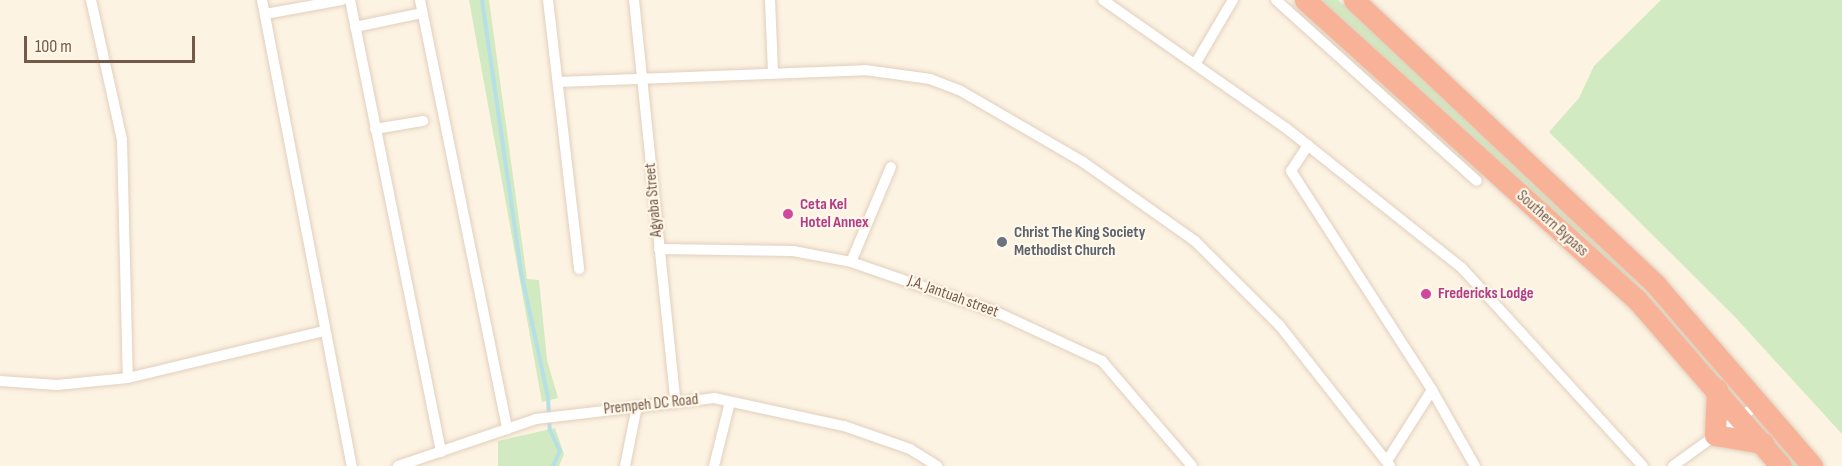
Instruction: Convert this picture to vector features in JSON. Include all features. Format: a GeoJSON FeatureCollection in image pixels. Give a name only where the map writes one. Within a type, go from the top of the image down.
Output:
{"type":"FeatureCollection","features":[{"type":"Feature","properties":{"kind":"highway","name":"Southern Bypass"},"geometry":{"type":"LineString","coordinates":[[1305,0],[1638,301],[1742,416],[1781,466]]}},
{"type":"Feature","properties":{"kind":"highway","name":"Southern Bypass"},"geometry":{"type":"LineString","coordinates":[[1354,0],[1656,285],[1762,401],[1812,466]]}},
{"type":"Feature","properties":{"kind":"highway"},"geometry":{"type":"LineString","coordinates":[[1717,389],[1715,435],[1763,443]]}},
{"type":"Feature","properties":{"kind":"street"},"geometry":{"type":"LineString","coordinates":[[90,0],[122,140],[128,378]]}},
{"type":"Feature","properties":{"kind":"street"},"geometry":{"type":"LineString","coordinates":[[262,0],[324,331],[352,466]]}},
{"type":"Feature","properties":{"kind":"street"},"geometry":{"type":"LineString","coordinates":[[265,14],[342,0]]}},
{"type":"Feature","properties":{"kind":"street"},"geometry":{"type":"LineString","coordinates":[[350,0],[441,452]]}},
{"type":"Feature","properties":{"kind":"street"},"geometry":{"type":"LineString","coordinates":[[420,0],[507,429]]}},
{"type":"Feature","properties":{"kind":"street"},"geometry":{"type":"LineString","coordinates":[[548,0],[579,269]]}},
{"type":"Feature","properties":{"kind":"street","name":"Agyaba Street"},"geometry":{"type":"LineString","coordinates":[[634,0],[675,400]]}},
{"type":"Feature","properties":{"kind":"street"},"geometry":{"type":"LineString","coordinates":[[770,0],[773,71]]}},
{"type":"Feature","properties":{"kind":"street"},"geometry":{"type":"LineString","coordinates":[[1103,0],[1197,61],[1308,145],[1462,268],[1643,466]]}},
{"type":"Feature","properties":{"kind":"street"},"geometry":{"type":"LineString","coordinates":[[1197,61],[1233,0]]}},
{"type":"Feature","properties":{"kind":"street"},"geometry":{"type":"LineString","coordinates":[[1276,0],[1477,181]]}},
{"type":"Feature","properties":{"kind":"street"},"geometry":{"type":"LineString","coordinates":[[355,27],[422,13]]}},
{"type":"Feature","properties":{"kind":"street"},"geometry":{"type":"LineString","coordinates":[[558,82],[773,71],[865,70],[930,79],[1083,162],[1203,249],[1280,326],[1389,464],[1432,390]]}},
{"type":"Feature","properties":{"kind":"street"},"geometry":{"type":"LineString","coordinates":[[375,129],[423,121]]}},
{"type":"Feature","properties":{"kind":"street"},"geometry":{"type":"LineString","coordinates":[[1308,145],[1290,171],[1432,390],[1475,466]]}},
{"type":"Feature","properties":{"kind":"street"},"geometry":{"type":"LineString","coordinates":[[851,262],[891,167]]}},
{"type":"Feature","properties":{"kind":"street","name":"J.A. Jantuah street"},"geometry":{"type":"LineString","coordinates":[[659,249],[755,247],[851,262],[996,312],[1102,361],[1192,466]]}},
{"type":"Feature","properties":{"kind":"street"},"geometry":{"type":"LineString","coordinates":[[0,381],[57,385],[128,378],[324,331]]}},
{"type":"Feature","properties":{"kind":"street","name":"Prempeh DC Road"},"geometry":{"type":"LineString","coordinates":[[398,466],[536,419],[675,400],[729,402],[844,426],[910,449],[938,466]]}},
{"type":"Feature","properties":{"kind":"street"},"geometry":{"type":"LineString","coordinates":[[1673,466],[1762,401]]}},
{"type":"Feature","properties":{"kind":"street"},"geometry":{"type":"LineString","coordinates":[[714,466],[729,402]]}},
{"type":"Feature","properties":{"kind":"street"},"geometry":{"type":"LineString","coordinates":[[624,466],[637,406]]}},
{"type":"Feature","properties":{"kind":"green space"},"geometry":{"type":"Polygon","coordinates":[[[469,0],[489,0],[527,279],[539,280],[547,360],[558,398],[542,402],[469,0]]]}},
{"type":"Feature","properties":{"kind":"green space"},"geometry":{"type":"Polygon","coordinates":[[[1311,0],[1338,0],[1423,75],[1576,218],[1738,391],[1732,396],[1311,0]]]}},
{"type":"Feature","properties":{"kind":"green space"},"geometry":{"type":"Polygon","coordinates":[[[1661,0],[1842,0],[1842,434],[1735,317],[1549,132],[1579,98],[1594,66],[1661,0]]]}},
{"type":"Feature","properties":{"kind":"green space"},"geometry":{"type":"Polygon","coordinates":[[[1765,420],[1800,466],[1792,466],[1759,425],[1765,420]]]}},
{"type":"Feature","properties":{"kind":"green space"},"geometry":{"type":"Polygon","coordinates":[[[555,428],[564,454],[559,466],[498,466],[498,441],[555,428]]]}},
{"type":"Feature","properties":{"kind":"waterway"},"geometry":{"type":"LineString","coordinates":[[482,0],[521,272],[548,397],[550,430],[560,451],[553,466]]}},
{"type":"Feature","properties":{"kind":"place","name":"Ceta Kel Hotel Annex"},"geometry":{"type":"Point","coordinates":[788,214]}},
{"type":"Feature","properties":{"kind":"place","name":"Christ The King Society Methodist Church"},"geometry":{"type":"Point","coordinates":[1002,242]}},
{"type":"Feature","properties":{"kind":"place","name":"Fredericks Lodge"},"geometry":{"type":"Point","coordinates":[1426,294]}}]}
